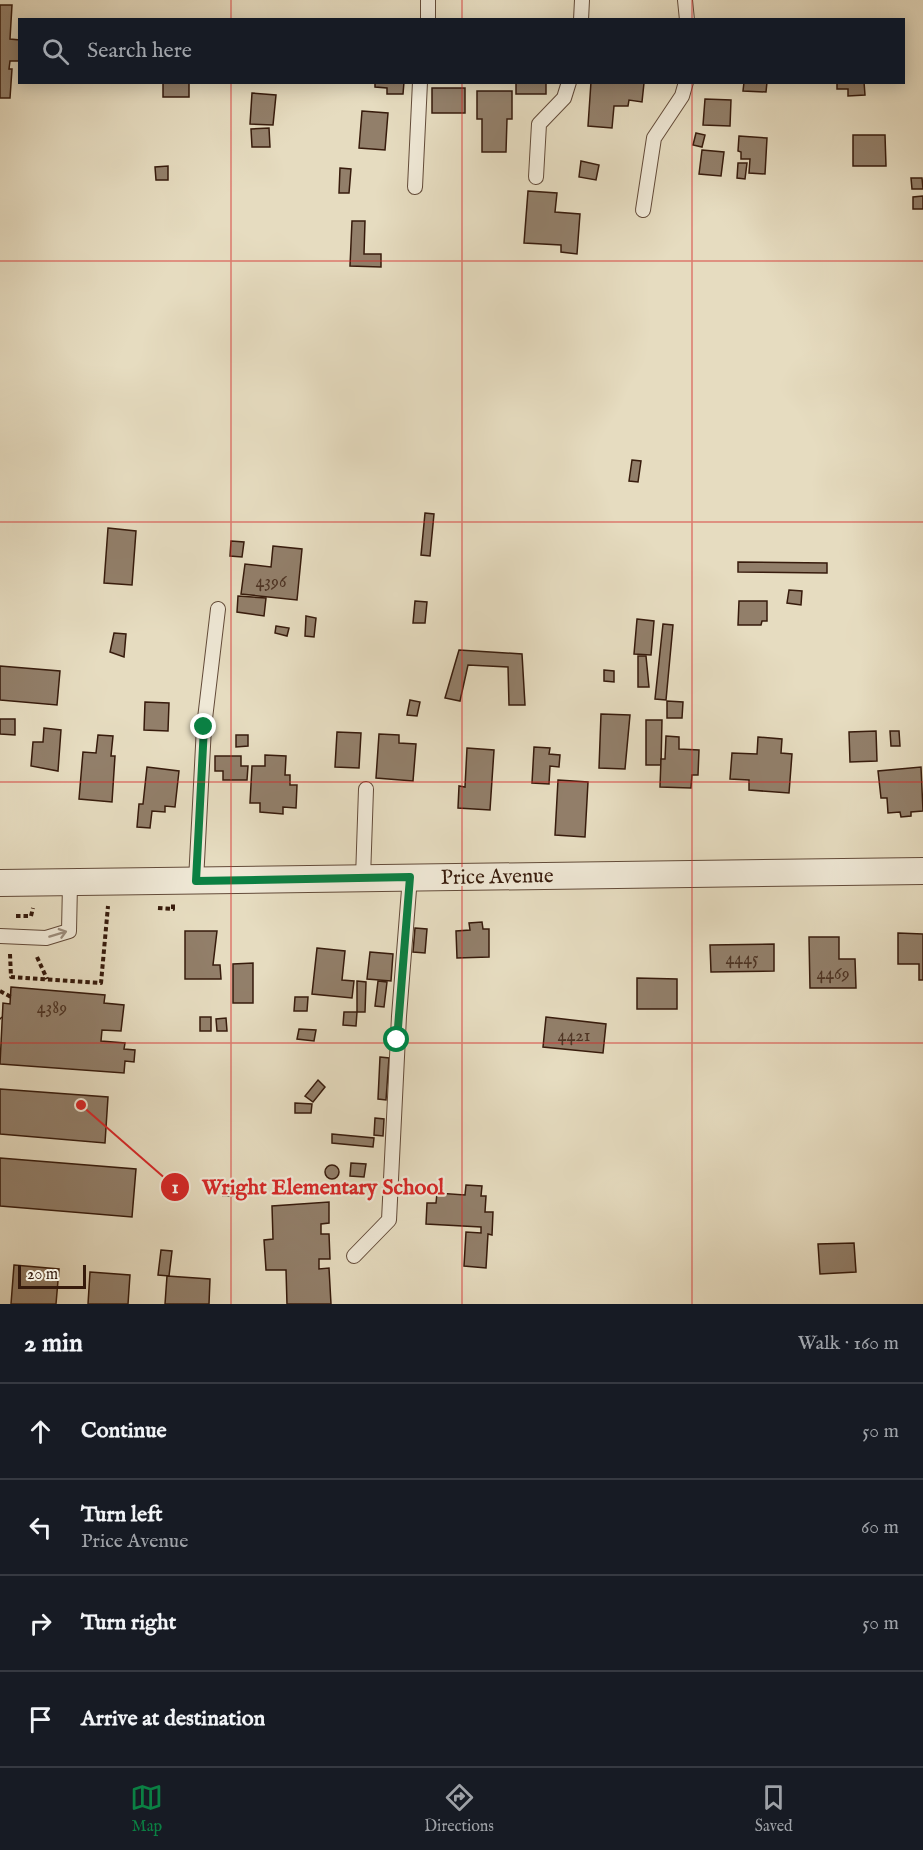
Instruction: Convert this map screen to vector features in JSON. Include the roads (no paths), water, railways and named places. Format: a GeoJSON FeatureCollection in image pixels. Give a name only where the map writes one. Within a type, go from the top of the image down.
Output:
{"type":"FeatureCollection","features":[{"type":"Feature","properties":{"kind":"street","name":"Price Avenue"},"geometry":{"type":"LineString","coordinates":[[0,883],[70,884],[410,877],[923,871]]}},
{"type":"Feature","properties":{"kind":"lane"},"geometry":{"type":"LineString","coordinates":[[428,18],[429,0]]}},
{"type":"Feature","properties":{"kind":"lane"},"geometry":{"type":"LineString","coordinates":[[581,18],[582,0]]}},
{"type":"Feature","properties":{"kind":"lane"},"geometry":{"type":"LineString","coordinates":[[685,0],[687,18]]}},
{"type":"Feature","properties":{"kind":"lane"},"geometry":{"type":"LineString","coordinates":[[415,187],[420,84]]}},
{"type":"Feature","properties":{"kind":"lane"},"geometry":{"type":"LineString","coordinates":[[537,177],[539,124],[564,98],[568,84]]}},
{"type":"Feature","properties":{"kind":"lane"},"geometry":{"type":"LineString","coordinates":[[643,210],[654,138],[681,96],[685,84]]}},
{"type":"Feature","properties":{"kind":"lane"},"geometry":{"type":"LineString","coordinates":[[196,881],[204,727],[213,634],[218,609]]}},
{"type":"Feature","properties":{"kind":"lane"},"geometry":{"type":"LineString","coordinates":[[363,878],[366,789]]}},
{"type":"Feature","properties":{"kind":"lane"},"geometry":{"type":"LineString","coordinates":[[354,1256],[389,1220],[399,1016],[410,877]]}},
{"type":"Feature","properties":{"kind":"lane"},"geometry":{"type":"LineString","coordinates":[[0,936],[46,938],[69,931],[70,884]]}},
{"type":"Feature","properties":{"kind":"place","name":"Wright Elementary School"},"geometry":{"type":"Point","coordinates":[81,1105]}}]}
